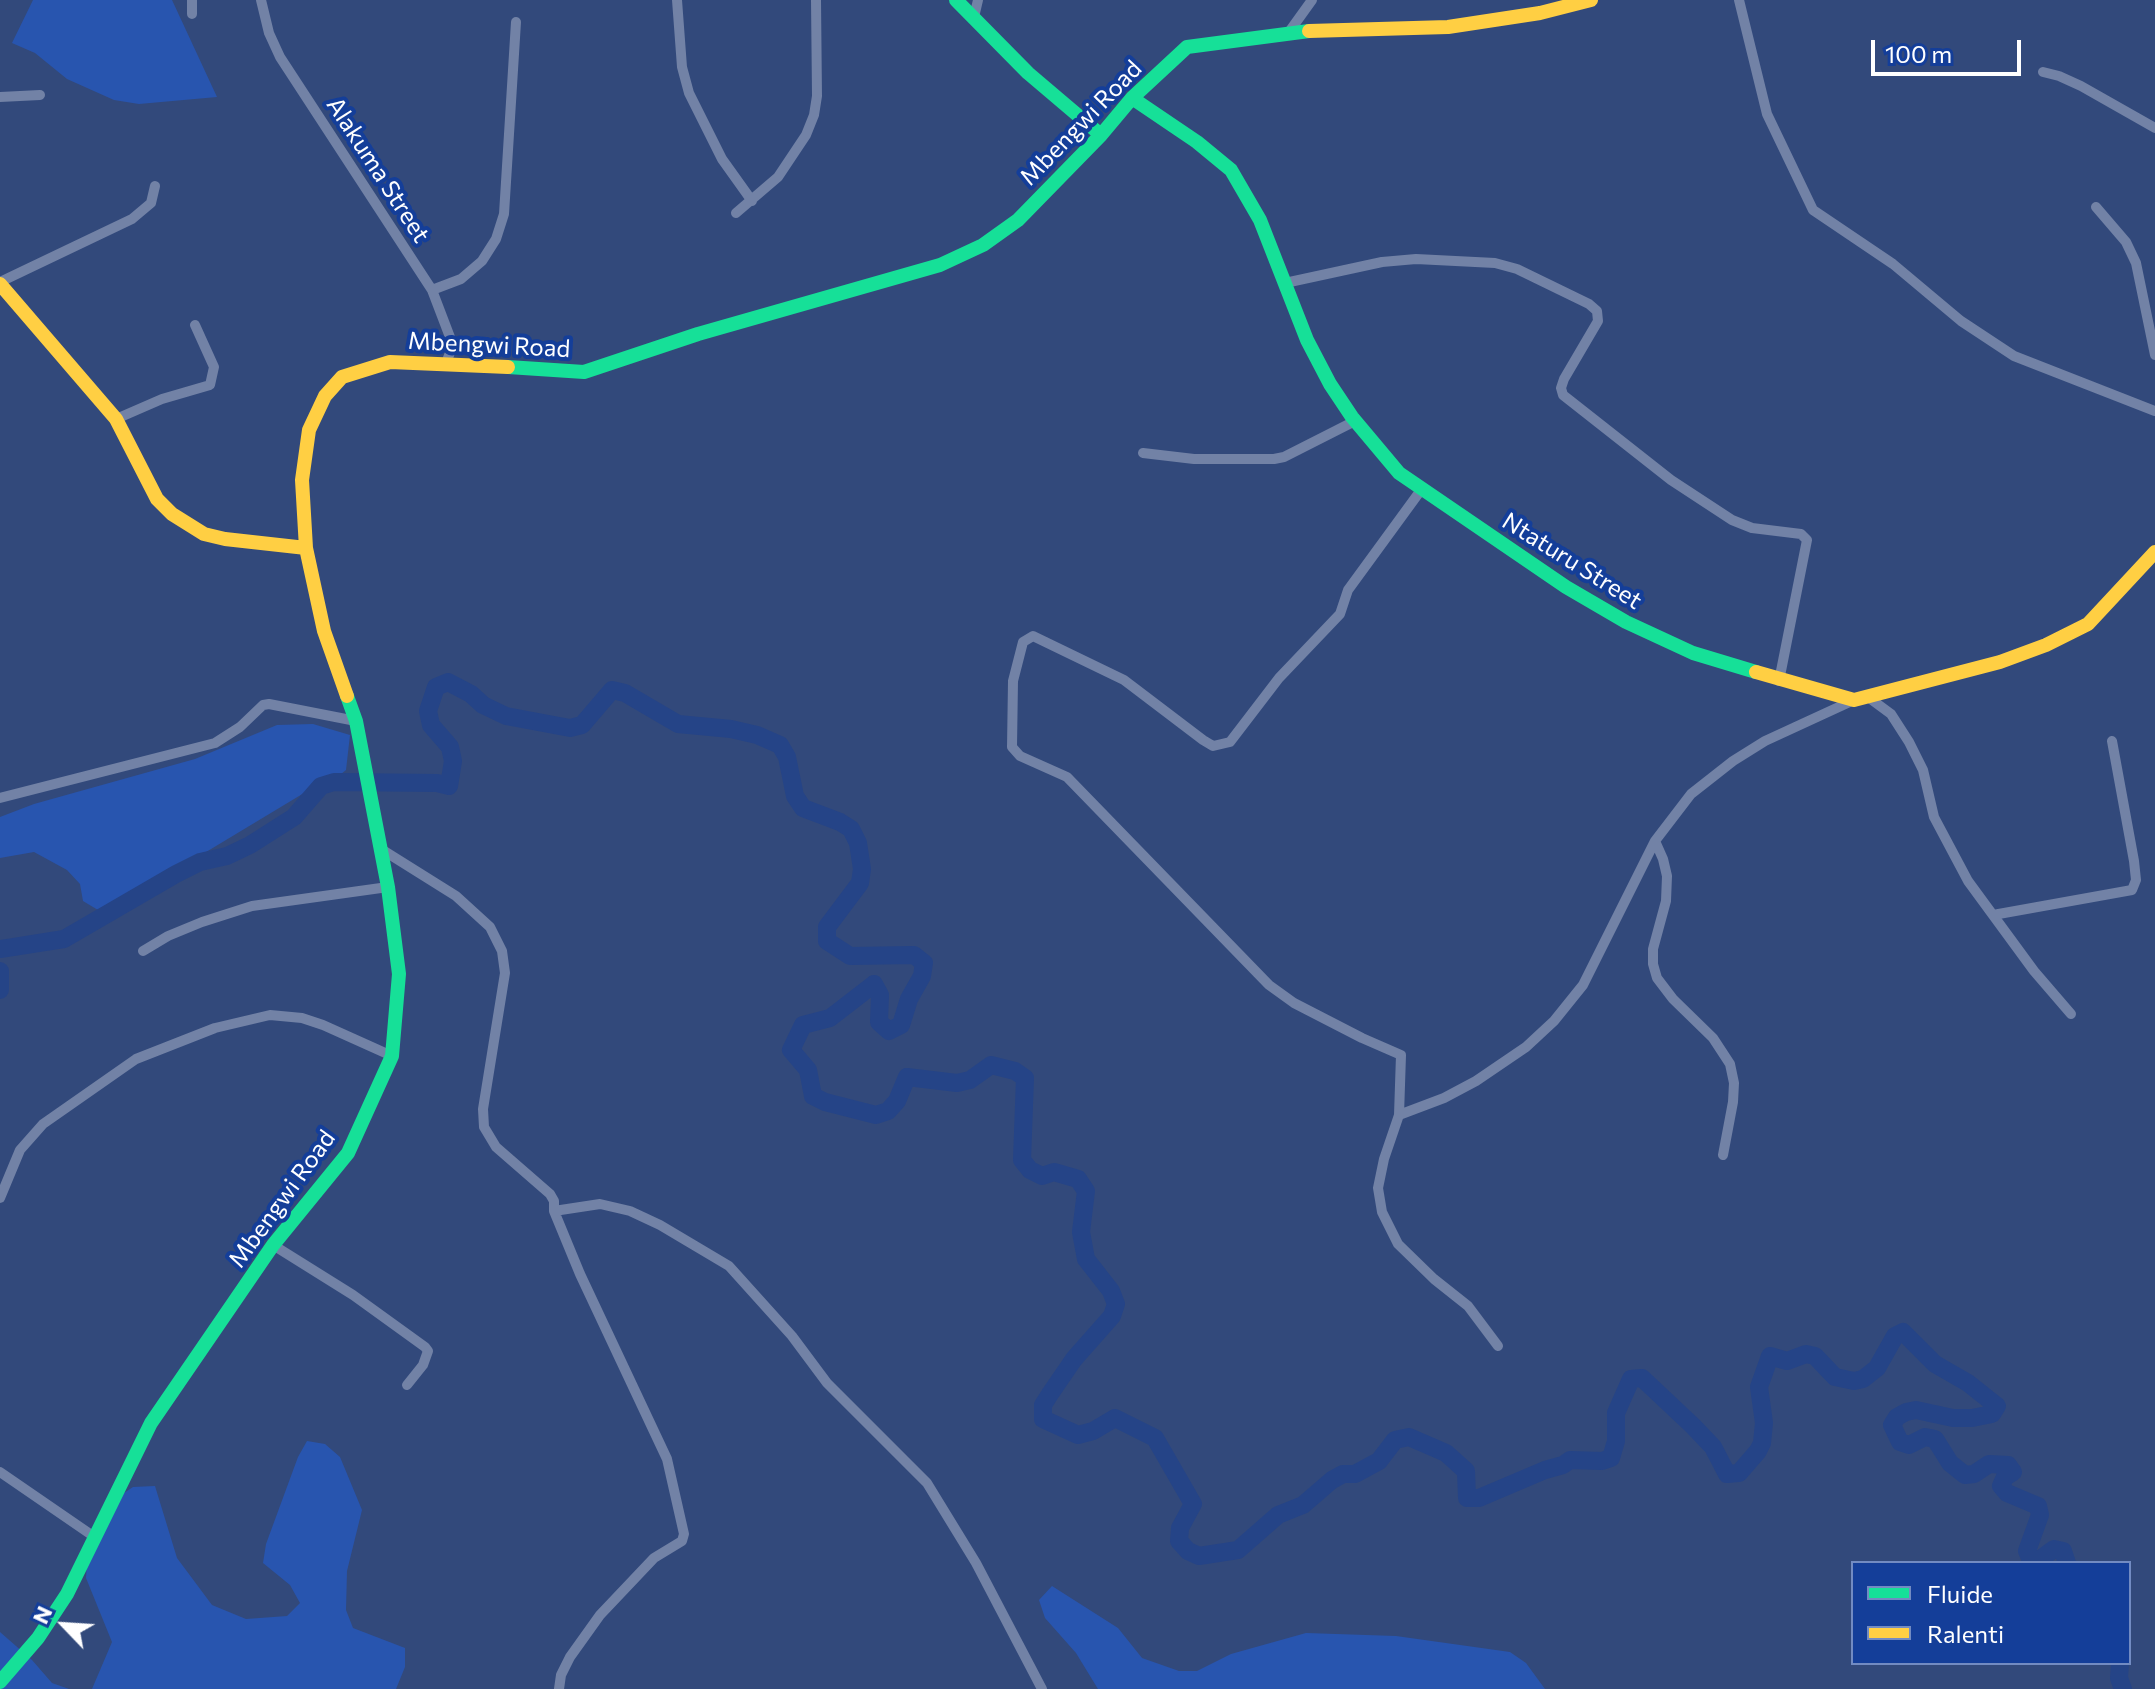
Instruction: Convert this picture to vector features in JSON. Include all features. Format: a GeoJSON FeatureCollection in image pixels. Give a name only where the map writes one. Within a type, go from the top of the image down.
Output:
{"type":"FeatureCollection","features":[{"type":"Feature","properties":{"kind":"main road"},"geometry":{"type":"LineString","coordinates":[[956,0],[1028,73],[1101,135]]}},
{"type":"Feature","properties":{"kind":"main road","name":"Mbengwi Road"},"geometry":{"type":"LineString","coordinates":[[0,1682],[38,1638],[67,1594],[151,1423],[273,1245],[348,1153],[392,1056],[399,974],[388,887],[356,721],[324,631],[306,548],[302,480],[309,430],[325,396],[342,377],[390,362],[584,372],[698,334],[940,265],[983,245],[1018,220],[1101,135],[1132,98],[1187,47],[1289,32],[1448,27],[1540,13],[1591,0]]}},
{"type":"Feature","properties":{"kind":"main road","name":"Ntaturu Street"},"geometry":{"type":"LineString","coordinates":[[1132,98],[1197,142],[1231,170],[1260,220],[1313,351],[1330,384],[1355,421],[1399,473],[1566,587],[1626,622],[1693,653],[1779,681],[1861,699],[2000,662],[2046,645],[2088,624],[2155,552]]}},
{"type":"Feature","properties":{"kind":"main road"},"geometry":{"type":"LineString","coordinates":[[0,283],[116,419],[157,499],[179,520],[204,534],[225,539],[306,548]]}},
{"type":"Feature","properties":{"kind":"street"},"geometry":{"type":"LineString","coordinates":[[192,0],[192,14]]}},
{"type":"Feature","properties":{"kind":"street","name":"Alakuma Street"},"geometry":{"type":"LineString","coordinates":[[261,0],[269,33],[280,57],[432,290],[453,345],[446,363]]}},
{"type":"Feature","properties":{"kind":"street"},"geometry":{"type":"LineString","coordinates":[[677,0],[682,67],[689,93],[722,159],[752,201]]}},
{"type":"Feature","properties":{"kind":"street"},"geometry":{"type":"LineString","coordinates":[[736,213],[778,177],[806,135],[814,115],[817,96],[816,0]]}},
{"type":"Feature","properties":{"kind":"street"},"geometry":{"type":"LineString","coordinates":[[974,17],[978,0]]}},
{"type":"Feature","properties":{"kind":"street"},"geometry":{"type":"LineString","coordinates":[[1289,32],[1312,0]]}},
{"type":"Feature","properties":{"kind":"street"},"geometry":{"type":"LineString","coordinates":[[1739,0],[1767,114],[1813,210],[1893,264],[1961,321],[2014,356],[2155,411]]}},
{"type":"Feature","properties":{"kind":"street"},"geometry":{"type":"LineString","coordinates":[[432,290],[461,279],[482,261],[496,239],[504,214],[516,22]]}},
{"type":"Feature","properties":{"kind":"street"},"geometry":{"type":"LineString","coordinates":[[2043,72],[2081,86],[2155,128]]}},
{"type":"Feature","properties":{"kind":"street"},"geometry":{"type":"LineString","coordinates":[[0,97],[40,95]]}},
{"type":"Feature","properties":{"kind":"street"},"geometry":{"type":"LineString","coordinates":[[0,283],[132,219],[151,203],[155,186]]}},
{"type":"Feature","properties":{"kind":"street"},"geometry":{"type":"LineString","coordinates":[[2096,207],[2126,242],[2136,263],[2155,355]]}},
{"type":"Feature","properties":{"kind":"street"},"geometry":{"type":"LineString","coordinates":[[1285,283],[1382,262],[1416,259],[1495,263],[1517,269],[1589,304],[1597,311],[1598,321],[1564,379],[1561,388],[1563,395],[1671,480],[1732,520],[1752,528],[1801,534],[1807,540],[1779,681]]}},
{"type":"Feature","properties":{"kind":"street"},"geometry":{"type":"LineString","coordinates":[[116,419],[162,399],[210,385],[214,367],[195,325]]}},
{"type":"Feature","properties":{"kind":"street"},"geometry":{"type":"LineString","coordinates":[[1143,453],[1194,459],[1274,459],[1355,421]]}},
{"type":"Feature","properties":{"kind":"street"},"geometry":{"type":"LineString","coordinates":[[1421,490],[1348,590],[1340,614],[1279,678],[1230,742],[1213,746],[1124,680],[1033,636],[1026,639],[1020,650],[1013,681],[1012,747],[1033,763],[1067,777],[1269,985],[1294,1003],[1401,1055],[1399,1115],[1378,1188],[1382,1212],[1398,1244],[1468,1306],[1498,1346]]}},
{"type":"Feature","properties":{"kind":"street"},"geometry":{"type":"LineString","coordinates":[[1399,1115],[1444,1098],[1476,1081],[1526,1047],[1554,1021],[1583,985],[1655,841],[1691,794],[1765,741],[1861,699],[1891,714],[1923,770],[1934,817],[1968,881],[2034,971],[2071,1014]]}},
{"type":"Feature","properties":{"kind":"street"},"geometry":{"type":"LineString","coordinates":[[0,798],[215,743],[240,727],[263,705],[356,721]]}},
{"type":"Feature","properties":{"kind":"street"},"geometry":{"type":"LineString","coordinates":[[1993,915],[2132,890],[2136,880],[2134,861],[2112,741]]}},
{"type":"Feature","properties":{"kind":"street"},"geometry":{"type":"LineString","coordinates":[[1655,841],[1667,876],[1666,901],[1653,949],[1653,964],[1657,978],[1673,999],[1713,1038],[1730,1064],[1734,1083],[1733,1102],[1723,1155]]}},
{"type":"Feature","properties":{"kind":"street"},"geometry":{"type":"LineString","coordinates":[[379,848],[456,896],[490,927],[502,951],[505,973],[483,1109],[484,1127],[496,1147],[554,1201],[554,1211],[580,1274],[667,1459],[684,1534],[682,1541],[654,1558],[600,1615],[570,1657],[561,1675],[559,1689]]}},
{"type":"Feature","properties":{"kind":"street"},"geometry":{"type":"LineString","coordinates":[[143,951],[168,936],[252,906],[388,887]]}},
{"type":"Feature","properties":{"kind":"street"},"geometry":{"type":"LineString","coordinates":[[0,1198],[20,1150],[43,1124],[136,1059],[215,1028],[270,1015],[302,1018],[392,1056]]}},
{"type":"Feature","properties":{"kind":"street"},"geometry":{"type":"LineString","coordinates":[[554,1211],[600,1204],[630,1211],[729,1266],[792,1336],[827,1383],[927,1483],[976,1563],[1042,1689]]}},
{"type":"Feature","properties":{"kind":"street"},"geometry":{"type":"LineString","coordinates":[[273,1245],[353,1295],[425,1347],[428,1351],[423,1365],[407,1385]]}},
{"type":"Feature","properties":{"kind":"street"},"geometry":{"type":"LineString","coordinates":[[0,1472],[96,1538]]}},
{"type":"Feature","properties":{"kind":"shaded area"},"geometry":{"type":"Polygon","coordinates":[[[33,0],[172,0],[217,97],[139,104],[114,100],[67,79],[35,53],[12,43],[33,0]]]}},
{"type":"Feature","properties":{"kind":"shaded area"},"geometry":{"type":"Polygon","coordinates":[[[313,724],[350,735],[346,770],[331,782],[314,787],[133,896],[98,910],[83,901],[80,884],[67,870],[34,852],[0,858],[0,817],[34,804],[195,759],[277,725],[313,724]]]}},
{"type":"Feature","properties":{"kind":"shaded area"},"geometry":{"type":"Polygon","coordinates":[[[307,1441],[325,1444],[340,1457],[362,1510],[347,1571],[346,1610],[353,1628],[405,1648],[405,1667],[396,1689],[92,1689],[112,1642],[86,1578],[89,1532],[109,1503],[133,1487],[155,1486],[177,1558],[212,1605],[246,1619],[287,1616],[300,1603],[290,1585],[263,1563],[266,1544],[298,1457],[307,1441]]]}},
{"type":"Feature","properties":{"kind":"shaded area"},"geometry":{"type":"Polygon","coordinates":[[[1052,1586],[1118,1628],[1142,1658],[1179,1671],[1197,1671],[1231,1654],[1306,1633],[1396,1636],[1510,1652],[1526,1663],[1545,1689],[1098,1689],[1076,1653],[1045,1618],[1039,1600],[1052,1586]]]}},
{"type":"Feature","properties":{"kind":"shaded area"},"geometry":{"type":"Polygon","coordinates":[[[0,1632],[32,1660],[52,1683],[69,1689],[0,1689],[0,1632]]]}},
{"type":"Feature","properties":{"kind":"waterway"},"geometry":{"type":"LineString","coordinates":[[0,949],[64,939],[176,874],[200,862],[227,856],[250,845],[294,817],[321,786],[334,782],[437,783],[449,786],[453,761],[450,747],[431,725],[428,711],[436,687],[448,682],[506,716],[570,728],[582,725],[612,690],[625,693],[678,724],[731,729],[780,745],[787,757],[795,796],[803,808],[840,822],[851,829],[858,843],[862,869],[860,883],[827,927],[827,941],[850,956],[914,955],[924,963],[922,976],[909,999],[901,1025],[889,1031],[879,1022],[880,995],[874,984],[830,1018],[803,1025],[791,1050],[808,1070],[813,1096],[876,1115],[888,1111],[897,1101],[907,1077],[957,1083],[970,1080],[991,1065],[1015,1071],[1025,1078],[1022,1160],[1030,1170],[1042,1176],[1054,1172],[1078,1179],[1086,1191],[1081,1232],[1086,1259],[1111,1291],[1116,1304],[1112,1316],[1074,1359],[1043,1405],[1043,1419],[1078,1435],[1093,1431],[1115,1418],[1155,1438],[1193,1504],[1180,1528],[1179,1541],[1188,1551],[1199,1556],[1238,1550],[1278,1515],[1303,1505],[1332,1480],[1343,1474],[1355,1474],[1379,1461],[1395,1440],[1409,1437],[1446,1453],[1466,1471],[1467,1498],[1479,1498],[1570,1460],[1602,1461],[1611,1458],[1616,1441],[1616,1413],[1631,1379],[1642,1378],[1693,1426],[1713,1447],[1727,1474],[1739,1473],[1762,1443],[1764,1423],[1759,1387],[1770,1356],[1787,1361],[1806,1354],[1815,1356],[1835,1377],[1854,1381],[1863,1379],[1877,1368],[1895,1336],[1903,1332],[1935,1364],[1968,1383],[1997,1406],[1992,1414],[1972,1418],[1953,1418],[1916,1410],[1906,1412],[1897,1417],[1892,1425],[1900,1442],[1909,1445],[1925,1437],[1935,1439],[1950,1463],[1965,1475],[1974,1474],[1989,1464],[2008,1465],[2013,1472],[2005,1477],[2001,1486],[2007,1493],[2038,1506],[2040,1515],[2027,1551],[2031,1561]]}},
{"type":"Feature","properties":{"kind":"waterway"},"geometry":{"type":"LineString","coordinates":[[0,971],[0,990]]}},
{"type":"Feature","properties":{"kind":"waterway"},"geometry":{"type":"LineString","coordinates":[[2031,1561],[2039,1560],[2054,1549],[2063,1551],[2066,1561]]}},
{"type":"Feature","properties":{"kind":"waterway"},"geometry":{"type":"LineString","coordinates":[[2120,1665],[2119,1678],[2123,1689]]}},
{"type":"Feature","properties":{"kind":"traffic: fast"},"geometry":{"type":"LineString","coordinates":[[956,0],[1028,73],[1101,135]]}},
{"type":"Feature","properties":{"kind":"traffic: fast"},"geometry":{"type":"LineString","coordinates":[[508,367],[584,372],[698,334],[940,265],[983,245],[1018,220],[1101,135],[1132,98],[1187,47],[1309,31]]}},
{"type":"Feature","properties":{"kind":"traffic: fast"},"geometry":{"type":"LineString","coordinates":[[1132,98],[1197,142],[1231,170],[1260,220],[1307,340],[1330,384],[1352,417],[1399,473],[1566,587],[1626,622],[1693,653],[1756,672]]}},
{"type":"Feature","properties":{"kind":"traffic: fast"},"geometry":{"type":"LineString","coordinates":[[0,1682],[38,1638],[67,1594],[151,1423],[273,1245],[348,1153],[392,1056],[399,974],[388,887],[356,721],[347,696]]}},
{"type":"Feature","properties":{"kind":"traffic: slow"},"geometry":{"type":"LineString","coordinates":[[1309,31],[1448,27],[1540,13],[1591,0]]}},
{"type":"Feature","properties":{"kind":"traffic: slow"},"geometry":{"type":"LineString","coordinates":[[0,284],[116,419],[157,499],[172,514],[204,534],[306,548]]}},
{"type":"Feature","properties":{"kind":"traffic: slow"},"geometry":{"type":"LineString","coordinates":[[347,696],[324,631],[306,548],[302,480],[309,430],[325,396],[342,377],[390,362],[508,367]]}},
{"type":"Feature","properties":{"kind":"traffic: slow"},"geometry":{"type":"LineString","coordinates":[[1756,672],[1854,700],[2000,662],[2046,645],[2088,624],[2155,552]]}}]}
